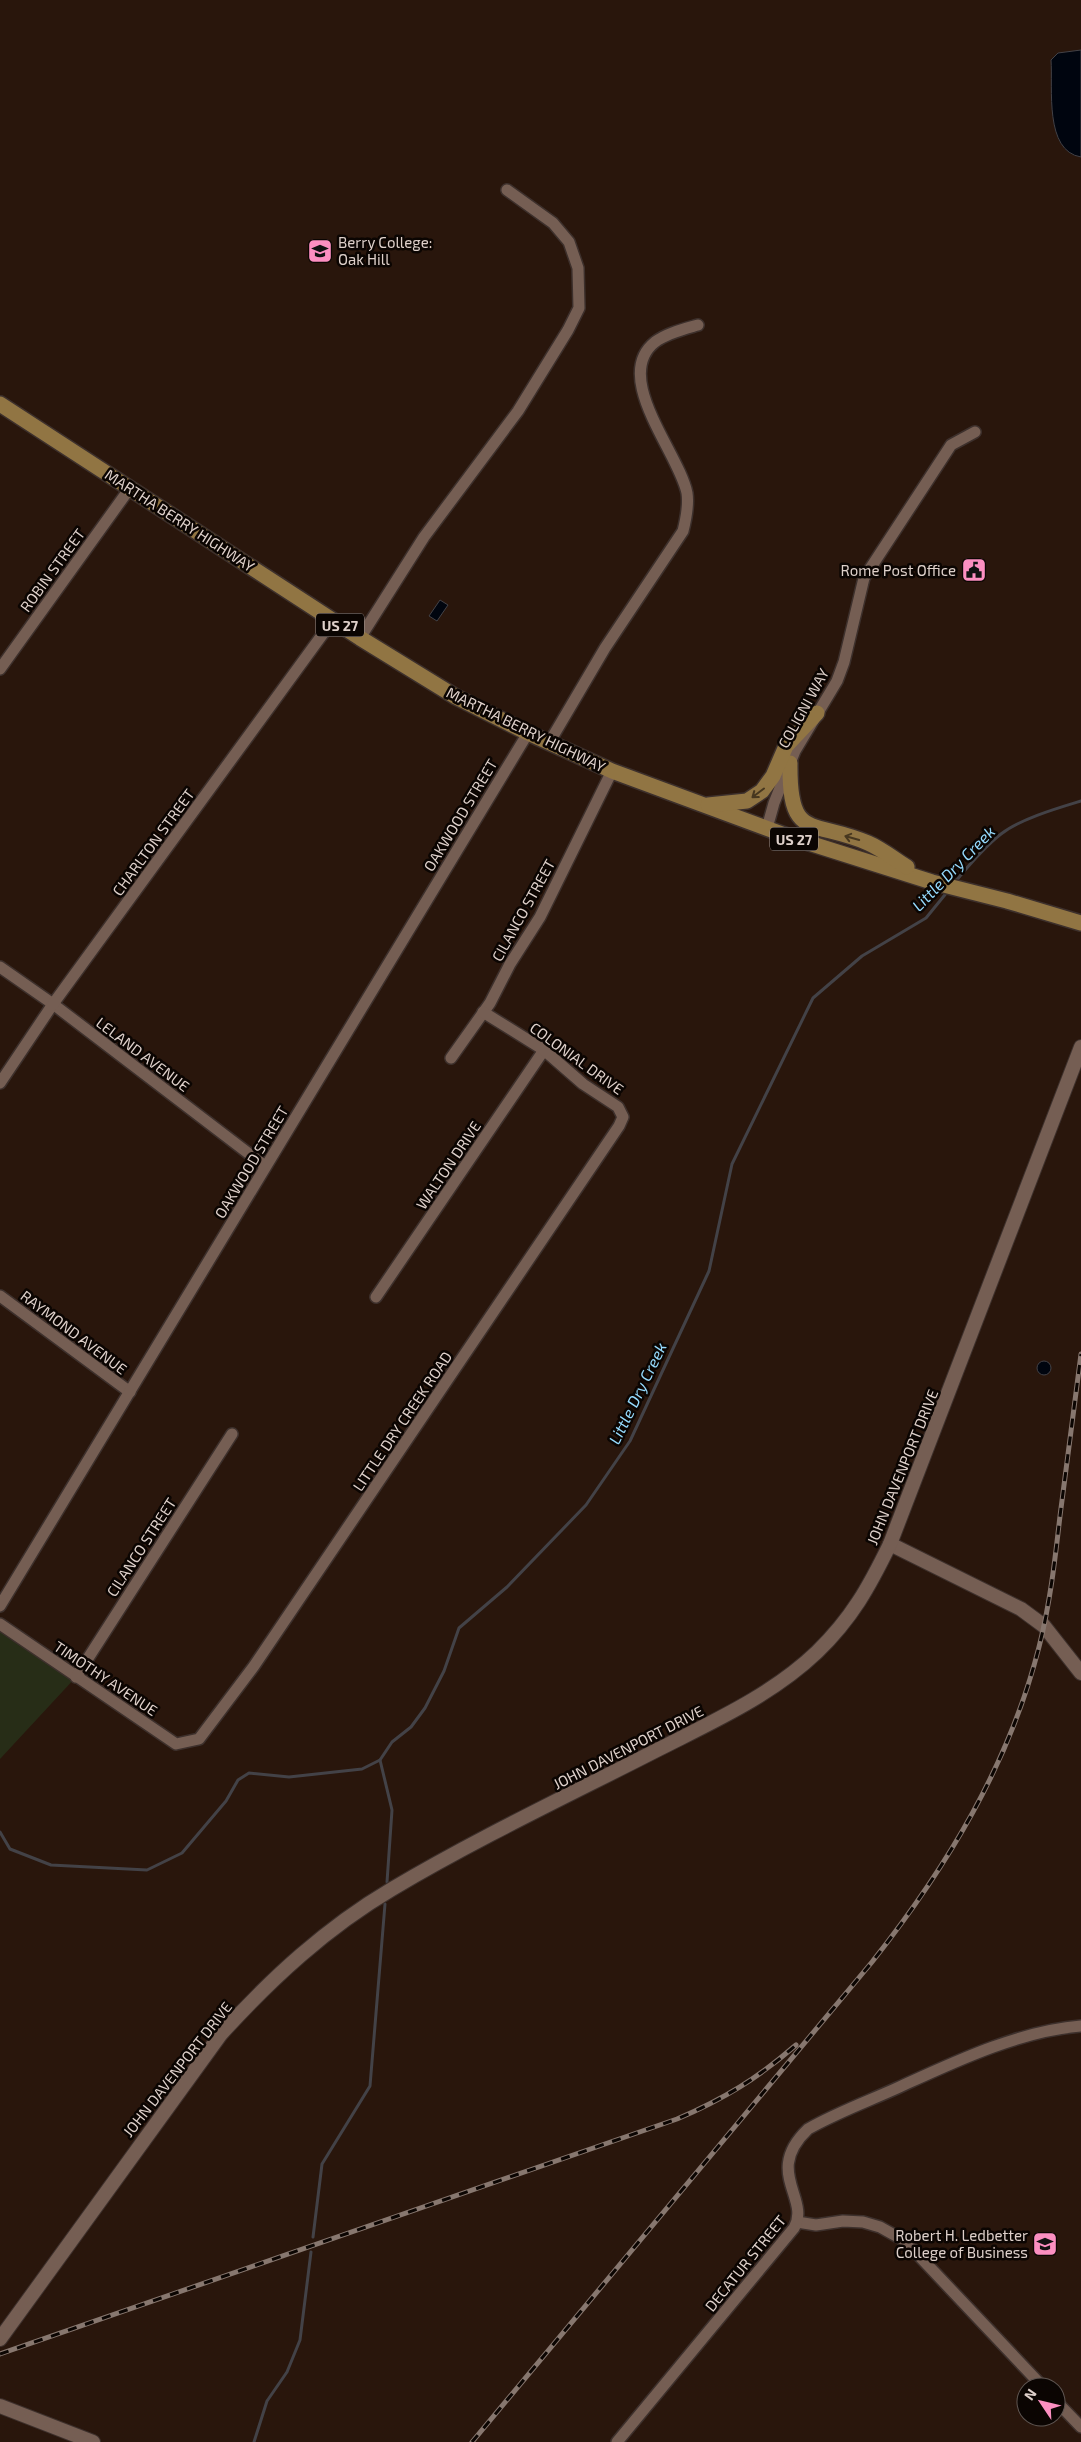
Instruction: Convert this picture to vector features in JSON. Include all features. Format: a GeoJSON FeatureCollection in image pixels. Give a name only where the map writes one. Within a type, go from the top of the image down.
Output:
{"type":"FeatureCollection","features":[{"type":"Feature","properties":{"kind":"main road","name":"MARTHA BERRY HIGHWAY"},"geometry":{"type":"LineString","coordinates":[[0,404],[360,638],[456,697],[549,743],[612,771],[702,806],[767,828],[891,863]]}},
{"type":"Feature","properties":{"kind":"main road"},"geometry":{"type":"LineString","coordinates":[[702,806],[747,801],[762,791],[773,776],[786,746],[817,713]]}},
{"type":"Feature","properties":{"kind":"main road"},"geometry":{"type":"LineString","coordinates":[[790,763],[790,795],[794,808],[806,824],[868,842],[891,863],[932,882],[1008,901],[1081,923]]}},
{"type":"Feature","properties":{"kind":"street"},"geometry":{"type":"LineString","coordinates":[[360,638],[424,537],[518,411],[568,330],[579,308],[578,268],[569,242],[553,223],[507,190]]}},
{"type":"Feature","properties":{"kind":"street"},"geometry":{"type":"LineString","coordinates":[[549,743],[605,648],[683,531],[688,511],[686,488],[643,396],[640,375],[646,354],[657,341],[698,325]]}},
{"type":"Feature","properties":{"kind":"street","name":"COLIGNI WAY"},"geometry":{"type":"LineString","coordinates":[[767,828],[774,803],[790,763],[837,681],[844,662],[857,600],[871,566],[951,445],[975,432]]}},
{"type":"Feature","properties":{"kind":"street","name":"ROBIN STREET"},"geometry":{"type":"LineString","coordinates":[[0,669],[130,488]]}},
{"type":"Feature","properties":{"kind":"street","name":"CHARLTON STREET"},"geometry":{"type":"LineString","coordinates":[[0,1084],[53,1004],[333,620]]}},
{"type":"Feature","properties":{"kind":"street","name":"OAKWOOD STREET"},"geometry":{"type":"LineString","coordinates":[[0,1606],[528,733]]}},
{"type":"Feature","properties":{"kind":"street","name":"CILANCO STREET"},"geometry":{"type":"LineString","coordinates":[[451,1058],[483,1012],[540,917],[612,771]]}},
{"type":"Feature","properties":{"kind":"street","name":"LELAND AVENUE"},"geometry":{"type":"LineString","coordinates":[[0,967],[53,1004],[266,1166]]}},
{"type":"Feature","properties":{"kind":"street","name":"COLONIAL DRIVE"},"geometry":{"type":"LineString","coordinates":[[483,1012],[544,1050],[583,1084],[618,1107],[623,1117]]}},
{"type":"Feature","properties":{"kind":"street","name":"JOHN DAVENPORT DRIVE"},"geometry":{"type":"LineString","coordinates":[[0,2339],[220,2034],[259,1992],[294,1959],[347,1919],[390,1890],[458,1852],[736,1710],[778,1684],[817,1652],[851,1615],[860,1602],[890,1544],[1081,1047]]}},
{"type":"Feature","properties":{"kind":"street","name":"WALTON DRIVE"},"geometry":{"type":"LineString","coordinates":[[376,1297],[544,1050]]}},
{"type":"Feature","properties":{"kind":"street","name":"LITTLE DRY CREEK ROAD"},"geometry":{"type":"LineString","coordinates":[[198,1739],[254,1666],[620,1126],[623,1117]]}},
{"type":"Feature","properties":{"kind":"street","name":"RAYMOND AVENUE"},"geometry":{"type":"LineString","coordinates":[[0,1296],[130,1392]]}},
{"type":"Feature","properties":{"kind":"street","name":"CILANCO STREET"},"geometry":{"type":"LineString","coordinates":[[76,1677],[232,1434]]}},
{"type":"Feature","properties":{"kind":"street"},"geometry":{"type":"LineString","coordinates":[[890,1544],[1021,1609],[1044,1626],[1081,1673]]}},
{"type":"Feature","properties":{"kind":"street","name":"TIMOTHY AVENUE"},"geometry":{"type":"LineString","coordinates":[[0,1624],[176,1744],[198,1739]]}},
{"type":"Feature","properties":{"kind":"street","name":"DECATUR STREET"},"geometry":{"type":"LineString","coordinates":[[618,2442],[798,2222],[799,2216],[790,2187],[788,2165],[794,2146],[808,2129],[939,2069],[1014,2040],[1055,2028],[1081,2026]]}},
{"type":"Feature","properties":{"kind":"street"},"geometry":{"type":"LineString","coordinates":[[798,2222],[816,2225],[843,2221],[863,2222],[880,2227],[905,2241],[1034,2377]]}},
{"type":"Feature","properties":{"kind":"street"},"geometry":{"type":"LineString","coordinates":[[0,2406],[93,2442]]}},
{"type":"Feature","properties":{"kind":"street"},"geometry":{"type":"LineString","coordinates":[[1066,2411],[1081,2427]]}},
{"type":"Feature","properties":{"kind":"green space"},"geometry":{"type":"Polygon","coordinates":[[[0,1624],[76,1677],[0,1759],[0,1624]]]}},
{"type":"Feature","properties":{"kind":"shaded area"},"geometry":{"type":"Polygon","coordinates":[[[1081,50],[1081,157],[1069,152],[1061,143],[1056,131],[1053,117],[1051,60],[1058,53],[1081,50]]]}},
{"type":"Feature","properties":{"kind":"shaded area"},"geometry":{"type":"Polygon","coordinates":[[[440,600],[448,605],[437,621],[429,616],[440,600]]]}},
{"type":"Feature","properties":{"kind":"shaded area"},"geometry":{"type":"Polygon","coordinates":[[[1044,1361],[1049,1363],[1051,1368],[1049,1373],[1044,1375],[1039,1373],[1037,1368],[1039,1363],[1044,1361]]]}},
{"type":"Feature","properties":{"kind":"waterway","name":"Little Dry Creek"},"geometry":{"type":"LineString","coordinates":[[955,882],[983,850],[1009,829],[1040,814],[1081,801]]}},
{"type":"Feature","properties":{"kind":"waterway","name":"Little Dry Creek"},"geometry":{"type":"LineString","coordinates":[[0,1832],[10,1849],[51,1865],[147,1870],[182,1853],[226,1801],[238,1780],[249,1773],[289,1777],[362,1769],[380,1760],[392,1742],[411,1727],[425,1708],[444,1671],[459,1628],[507,1587],[586,1505],[630,1441],[709,1271],[732,1164],[813,998],[862,956],[926,918],[948,891]]}},
{"type":"Feature","properties":{"kind":"waterway"},"geometry":{"type":"LineString","coordinates":[[380,1760],[392,1810],[387,1882]]}},
{"type":"Feature","properties":{"kind":"waterway"},"geometry":{"type":"LineString","coordinates":[[313,2237],[322,2164],[370,2086],[385,1904]]}},
{"type":"Feature","properties":{"kind":"waterway"},"geometry":{"type":"LineString","coordinates":[[254,2442],[267,2401],[287,2372],[300,2340],[311,2252]]}},
{"type":"Feature","properties":{"kind":"railway"},"geometry":{"type":"LineString","coordinates":[[472,2442],[872,1962],[926,1889],[972,1813],[1011,1733],[1026,1691],[1043,1631],[1054,1565],[1081,1354]]}},
{"type":"Feature","properties":{"kind":"railway"},"geometry":{"type":"LineString","coordinates":[[0,2354],[677,2119],[710,2104],[740,2087],[768,2068],[796,2045]]}},
{"type":"Feature","properties":{"kind":"place","name":"Berry College: Oak Hill"},"geometry":{"type":"Point","coordinates":[320,251]}},
{"type":"Feature","properties":{"kind":"place","name":"Rome Post Office"},"geometry":{"type":"Point","coordinates":[974,570]}},
{"type":"Feature","properties":{"kind":"place","name":"Robert H. Ledbetter College of Business"},"geometry":{"type":"Point","coordinates":[1045,2244]}}]}
